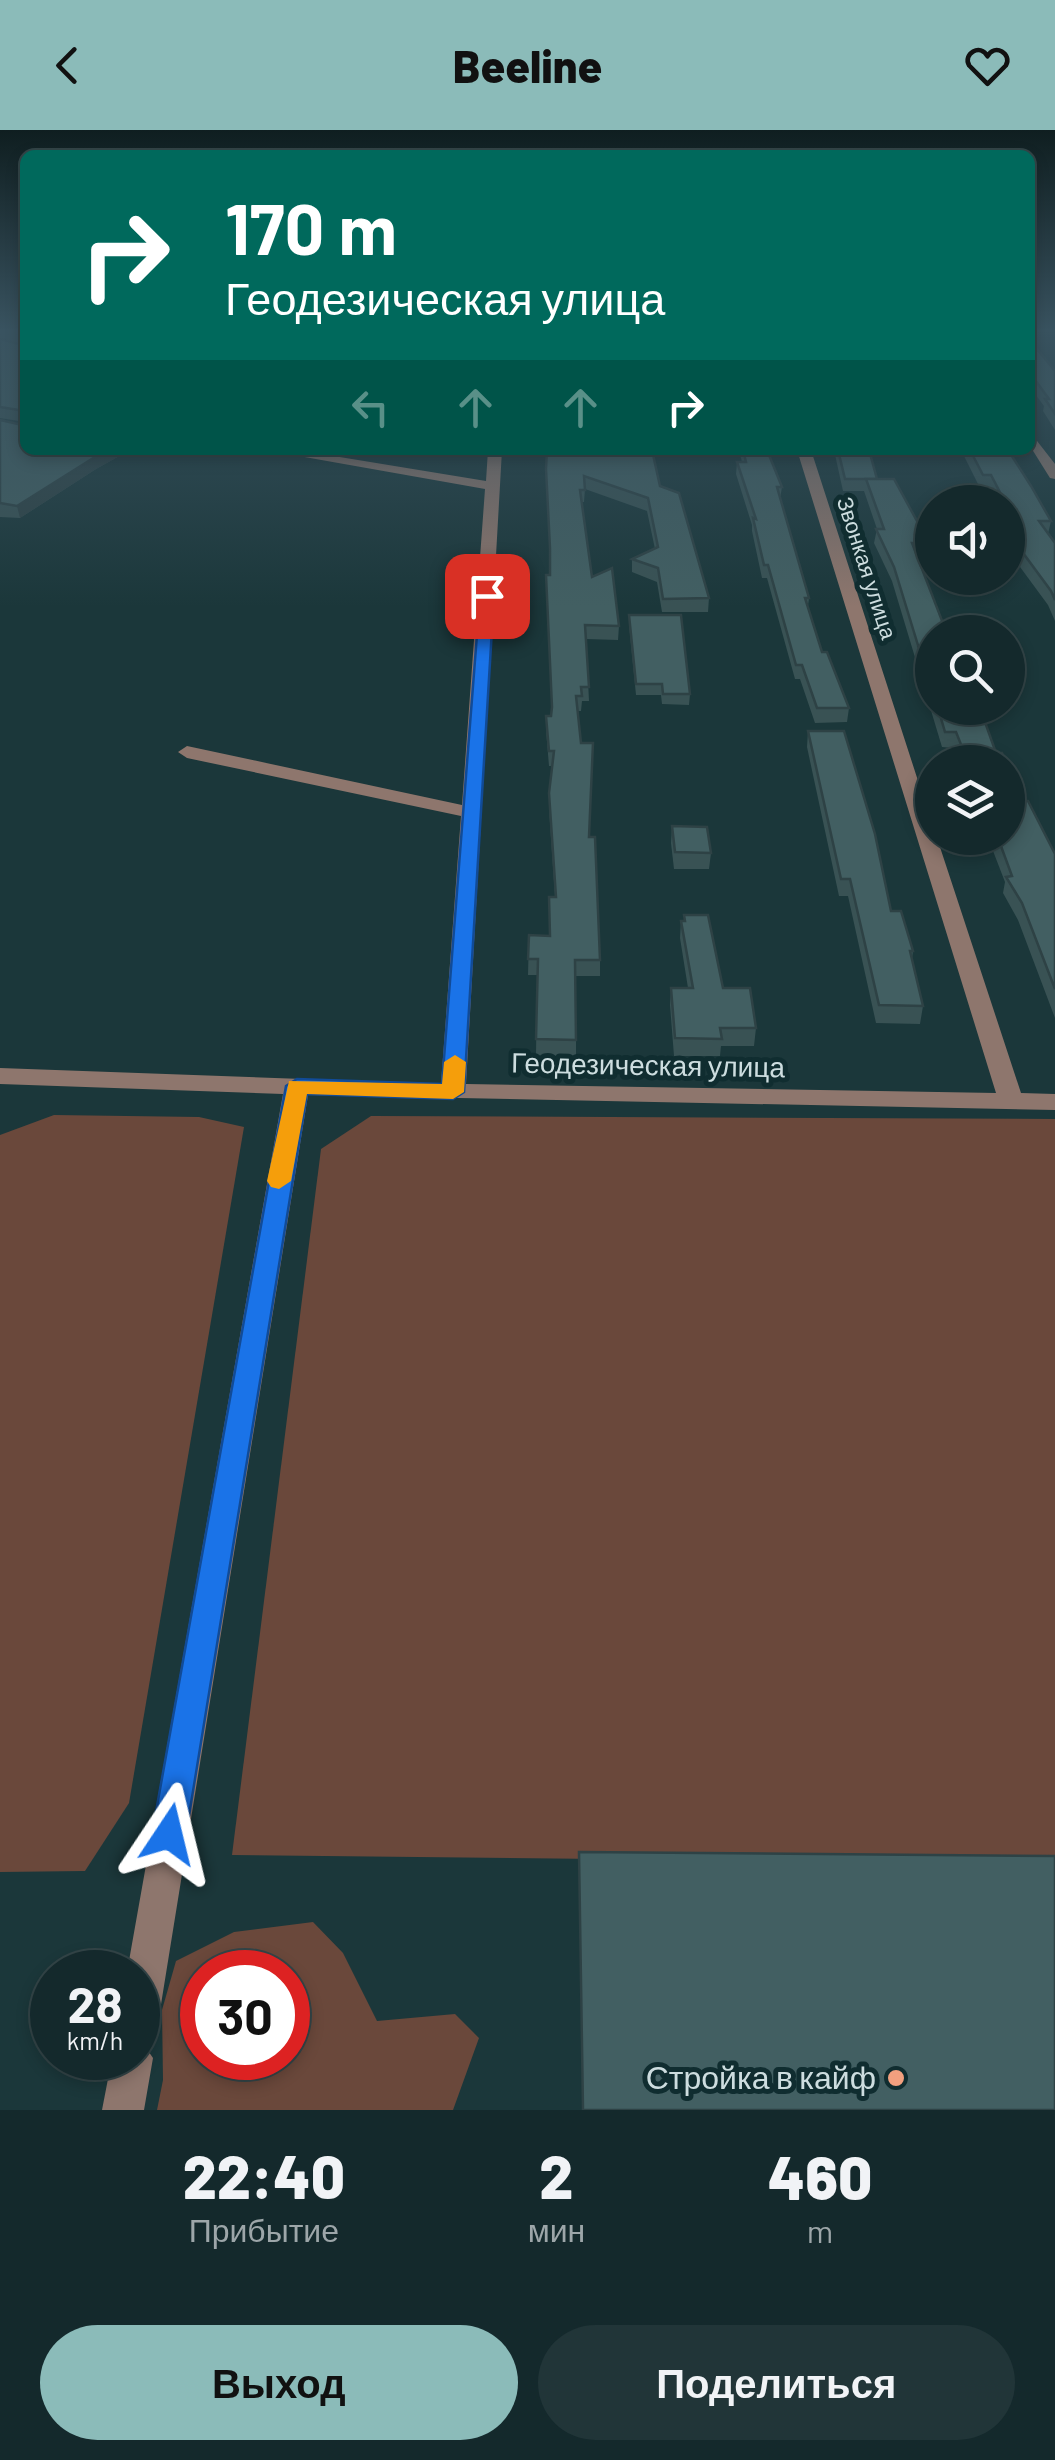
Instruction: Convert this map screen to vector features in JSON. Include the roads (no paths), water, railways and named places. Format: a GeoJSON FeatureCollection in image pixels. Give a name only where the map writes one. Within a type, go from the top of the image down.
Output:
{"type":"FeatureCollection","features":[{"type":"Feature","properties":{"kind":"street"},"geometry":{"type":"LineString","coordinates":[[1035,444],[1055,475]]}},
{"type":"Feature","properties":{"kind":"street"},"geometry":{"type":"LineString","coordinates":[[303,455],[494,486]]}},
{"type":"Feature","properties":{"kind":"street"},"geometry":{"type":"LineString","coordinates":[[453,1092],[495,455]]}},
{"type":"Feature","properties":{"kind":"street","name":"Звонкая улица"},"geometry":{"type":"LineString","coordinates":[[806,455],[1011,1102]]}},
{"type":"Feature","properties":{"kind":"street"},"geometry":{"type":"LineString","coordinates":[[187,752],[473,813]]}},
{"type":"Feature","properties":{"kind":"street","name":"Геодезическая улица"},"geometry":{"type":"LineString","coordinates":[[0,1076],[453,1092],[1055,1102]]}},
{"type":"Feature","properties":{"kind":"street"},"geometry":{"type":"LineString","coordinates":[[150,1950],[297,1086]]}},
{"type":"Feature","properties":{"kind":"street"},"geometry":{"type":"LineString","coordinates":[[123,2110],[128,2080]]}},
{"type":"Feature","properties":{"kind":"place","name":"Стройка в кайф"},"geometry":{"type":"Point","coordinates":[896,2078]}}]}
